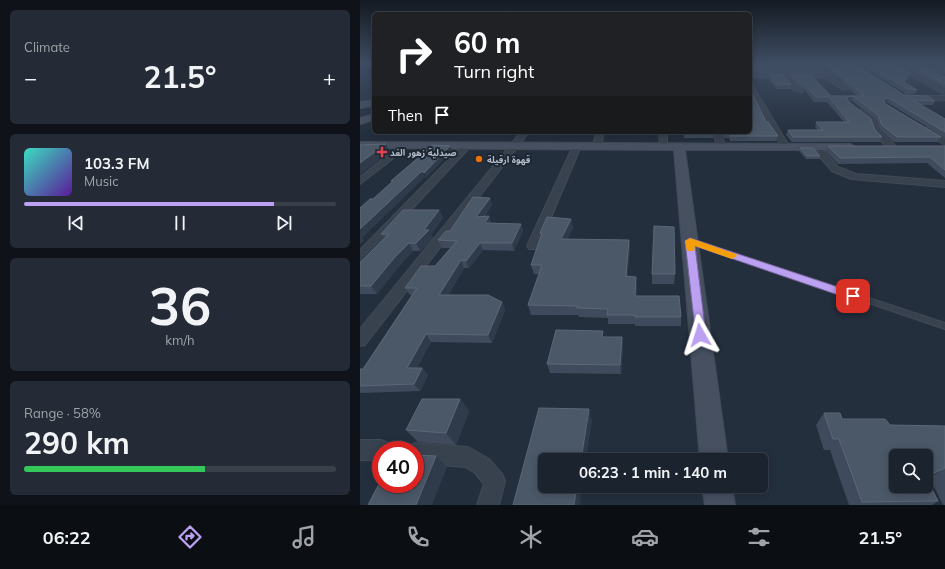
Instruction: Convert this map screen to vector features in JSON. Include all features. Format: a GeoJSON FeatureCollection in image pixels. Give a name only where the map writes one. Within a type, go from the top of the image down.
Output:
{"type":"FeatureCollection","features":[{"type":"Feature","properties":{"kind":"street"},"geometry":{"type":"LineString","coordinates":[[794,88],[801,92]]}},
{"type":"Feature","properties":{"kind":"street"},"geometry":{"type":"LineString","coordinates":[[935,88],[945,93]]}},
{"type":"Feature","properties":{"kind":"street"},"geometry":{"type":"LineString","coordinates":[[752,89],[785,146]]}},
{"type":"Feature","properties":{"kind":"street"},"geometry":{"type":"LineString","coordinates":[[905,97],[945,98]]}},
{"type":"Feature","properties":{"kind":"street"},"geometry":{"type":"LineString","coordinates":[[360,105],[372,103]]}},
{"type":"Feature","properties":{"kind":"street"},"geometry":{"type":"LineString","coordinates":[[854,107],[873,122],[873,128],[876,132],[892,147]]}},
{"type":"Feature","properties":{"kind":"street"},"geometry":{"type":"LineString","coordinates":[[360,120],[372,117]]}},
{"type":"Feature","properties":{"kind":"street"},"geometry":{"type":"LineString","coordinates":[[916,126],[945,143]]}},
{"type":"Feature","properties":{"kind":"street"},"geometry":{"type":"LineString","coordinates":[[360,340],[524,134]]}},
{"type":"Feature","properties":{"kind":"street"},"geometry":{"type":"LineString","coordinates":[[597,146],[600,134]]}},
{"type":"Feature","properties":{"kind":"street"},"geometry":{"type":"LineString","coordinates":[[664,134],[672,147],[690,241],[713,453]]}},
{"type":"Feature","properties":{"kind":"street"},"geometry":{"type":"LineString","coordinates":[[718,134],[721,146]]}},
{"type":"Feature","properties":{"kind":"street"},"geometry":{"type":"LineString","coordinates":[[360,145],[861,147]]}},
{"type":"Feature","properties":{"kind":"street"},"geometry":{"type":"LineString","coordinates":[[360,181],[405,146]]}},
{"type":"Feature","properties":{"kind":"street"},"geometry":{"type":"LineString","coordinates":[[360,257],[467,146]]}},
{"type":"Feature","properties":{"kind":"street"},"geometry":{"type":"LineString","coordinates":[[533,246],[576,146]]}},
{"type":"Feature","properties":{"kind":"street"},"geometry":{"type":"LineString","coordinates":[[815,146],[835,169],[854,177],[945,184]]}},
{"type":"Feature","properties":{"kind":"street"},"geometry":{"type":"LineString","coordinates":[[877,147],[907,147]]}},
{"type":"Feature","properties":{"kind":"street"},"geometry":{"type":"LineString","coordinates":[[930,147],[945,147]]}},
{"type":"Feature","properties":{"kind":"street"},"geometry":{"type":"LineString","coordinates":[[360,450],[372,450]]}},
{"type":"Feature","properties":{"kind":"street"},"geometry":{"type":"LineString","coordinates":[[424,454],[468,457],[482,466],[495,481],[488,505]]}},
{"type":"Feature","properties":{"kind":"street"},"geometry":{"type":"LineString","coordinates":[[718,493],[720,505]]}},
{"type":"Feature","properties":{"kind":"lane"},"geometry":{"type":"LineString","coordinates":[[690,241],[945,326]]}},
{"type":"Feature","properties":{"kind":"building"},"geometry":{"type":"Polygon","coordinates":[[[807,88],[823,88],[831,96],[853,96],[847,97],[848,101],[871,119],[875,130],[882,137],[793,137],[788,130],[823,130],[816,122],[849,122],[829,97],[816,97],[807,88]]]}},
{"type":"Feature","properties":{"kind":"building"},"geometry":{"type":"Polygon","coordinates":[[[854,88],[892,88],[904,95],[928,96],[935,101],[913,100],[945,119],[945,132],[889,98],[884,99],[884,103],[941,137],[897,137],[882,125],[878,115],[853,96],[864,96],[854,88]]]}},
{"type":"Feature","properties":{"kind":"building"},"geometry":{"type":"Polygon","coordinates":[[[906,88],[913,88],[917,90],[906,88]]]}},
{"type":"Feature","properties":{"kind":"building"},"geometry":{"type":"Polygon","coordinates":[[[752,92],[766,122],[768,122],[778,136],[730,136],[730,134],[752,134],[752,92]]]}},
{"type":"Feature","properties":{"kind":"building"},"geometry":{"type":"Polygon","coordinates":[[[386,144],[360,163],[360,145],[386,144]]]}},
{"type":"Feature","properties":{"kind":"building"},"geometry":{"type":"Polygon","coordinates":[[[433,145],[450,146],[424,173],[422,171],[360,229],[360,208],[370,199],[373,199],[393,181],[391,181],[433,145]]]}},
{"type":"Feature","properties":{"kind":"building"},"geometry":{"type":"Polygon","coordinates":[[[828,146],[945,146],[945,170],[930,157],[840,158],[828,146]]]}},
{"type":"Feature","properties":{"kind":"building"},"geometry":{"type":"Polygon","coordinates":[[[800,148],[813,148],[820,156],[807,156],[800,148]]]}},
{"type":"Feature","properties":{"kind":"building"},"geometry":{"type":"Polygon","coordinates":[[[473,197],[490,198],[476,217],[489,216],[485,223],[521,224],[512,243],[480,243],[466,261],[461,260],[439,295],[488,295],[502,302],[488,335],[426,334],[407,368],[422,368],[414,384],[360,386],[360,369],[363,369],[417,288],[405,288],[421,266],[435,266],[457,241],[438,240],[446,231],[450,231],[473,197]]]}},
{"type":"Feature","properties":{"kind":"building"},"geometry":{"type":"Polygon","coordinates":[[[403,210],[439,210],[424,230],[429,230],[416,243],[409,243],[395,257],[371,286],[360,286],[360,262],[389,234],[381,234],[403,210]]]}},
{"type":"Feature","properties":{"kind":"building"},"geometry":{"type":"Polygon","coordinates":[[[547,217],[571,219],[561,239],[629,240],[626,276],[636,277],[635,296],[679,296],[681,317],[635,317],[635,315],[607,315],[608,309],[577,308],[577,306],[528,305],[542,265],[531,265],[542,233],[540,233],[547,217]]]}},
{"type":"Feature","properties":{"kind":"building"},"geometry":{"type":"Polygon","coordinates":[[[654,226],[674,227],[675,274],[652,274],[654,226]]]}},
{"type":"Feature","properties":{"kind":"building"},"geometry":{"type":"Polygon","coordinates":[[[556,330],[603,331],[602,337],[622,337],[620,365],[547,364],[556,330]]]}},
{"type":"Feature","properties":{"kind":"building"},"geometry":{"type":"Polygon","coordinates":[[[422,399],[460,399],[446,433],[406,430],[422,399]]]}},
{"type":"Feature","properties":{"kind":"building"},"geometry":{"type":"Polygon","coordinates":[[[539,408],[589,409],[582,453],[538,453],[538,493],[576,493],[574,505],[513,505],[539,408]]]}},
{"type":"Feature","properties":{"kind":"building"},"geometry":{"type":"Polygon","coordinates":[[[824,413],[840,413],[842,419],[885,419],[890,425],[945,426],[945,468],[933,474],[933,449],[889,449],[889,493],[933,493],[933,491],[938,501],[862,502],[839,439],[833,439],[824,413]]]}},
{"type":"Feature","properties":{"kind":"building"},"geometry":{"type":"Polygon","coordinates":[[[424,455],[436,456],[424,485],[424,455]]]}},
{"type":"Feature","properties":{"kind":"building"},"geometry":{"type":"Polygon","coordinates":[[[374,493],[421,493],[416,505],[368,505],[374,493]]]}},
{"type":"Feature","properties":{"kind":"slow traffic"},"geometry":{"type":"LineString","coordinates":[[691,249],[690,241],[732,256]]}},
{"type":"Feature","properties":{"kind":"place","name":"صيدلية زهور الغد"},"geometry":{"type":"Point","coordinates":[382,152]}},
{"type":"Feature","properties":{"kind":"place","name":"قهوة ارقيلة"},"geometry":{"type":"Point","coordinates":[479,159]}},
{"type":"Feature","properties":{"kind":"route"},"geometry":{"type":"LineString","coordinates":[[700,335],[690,241],[853,296]]}}]}
